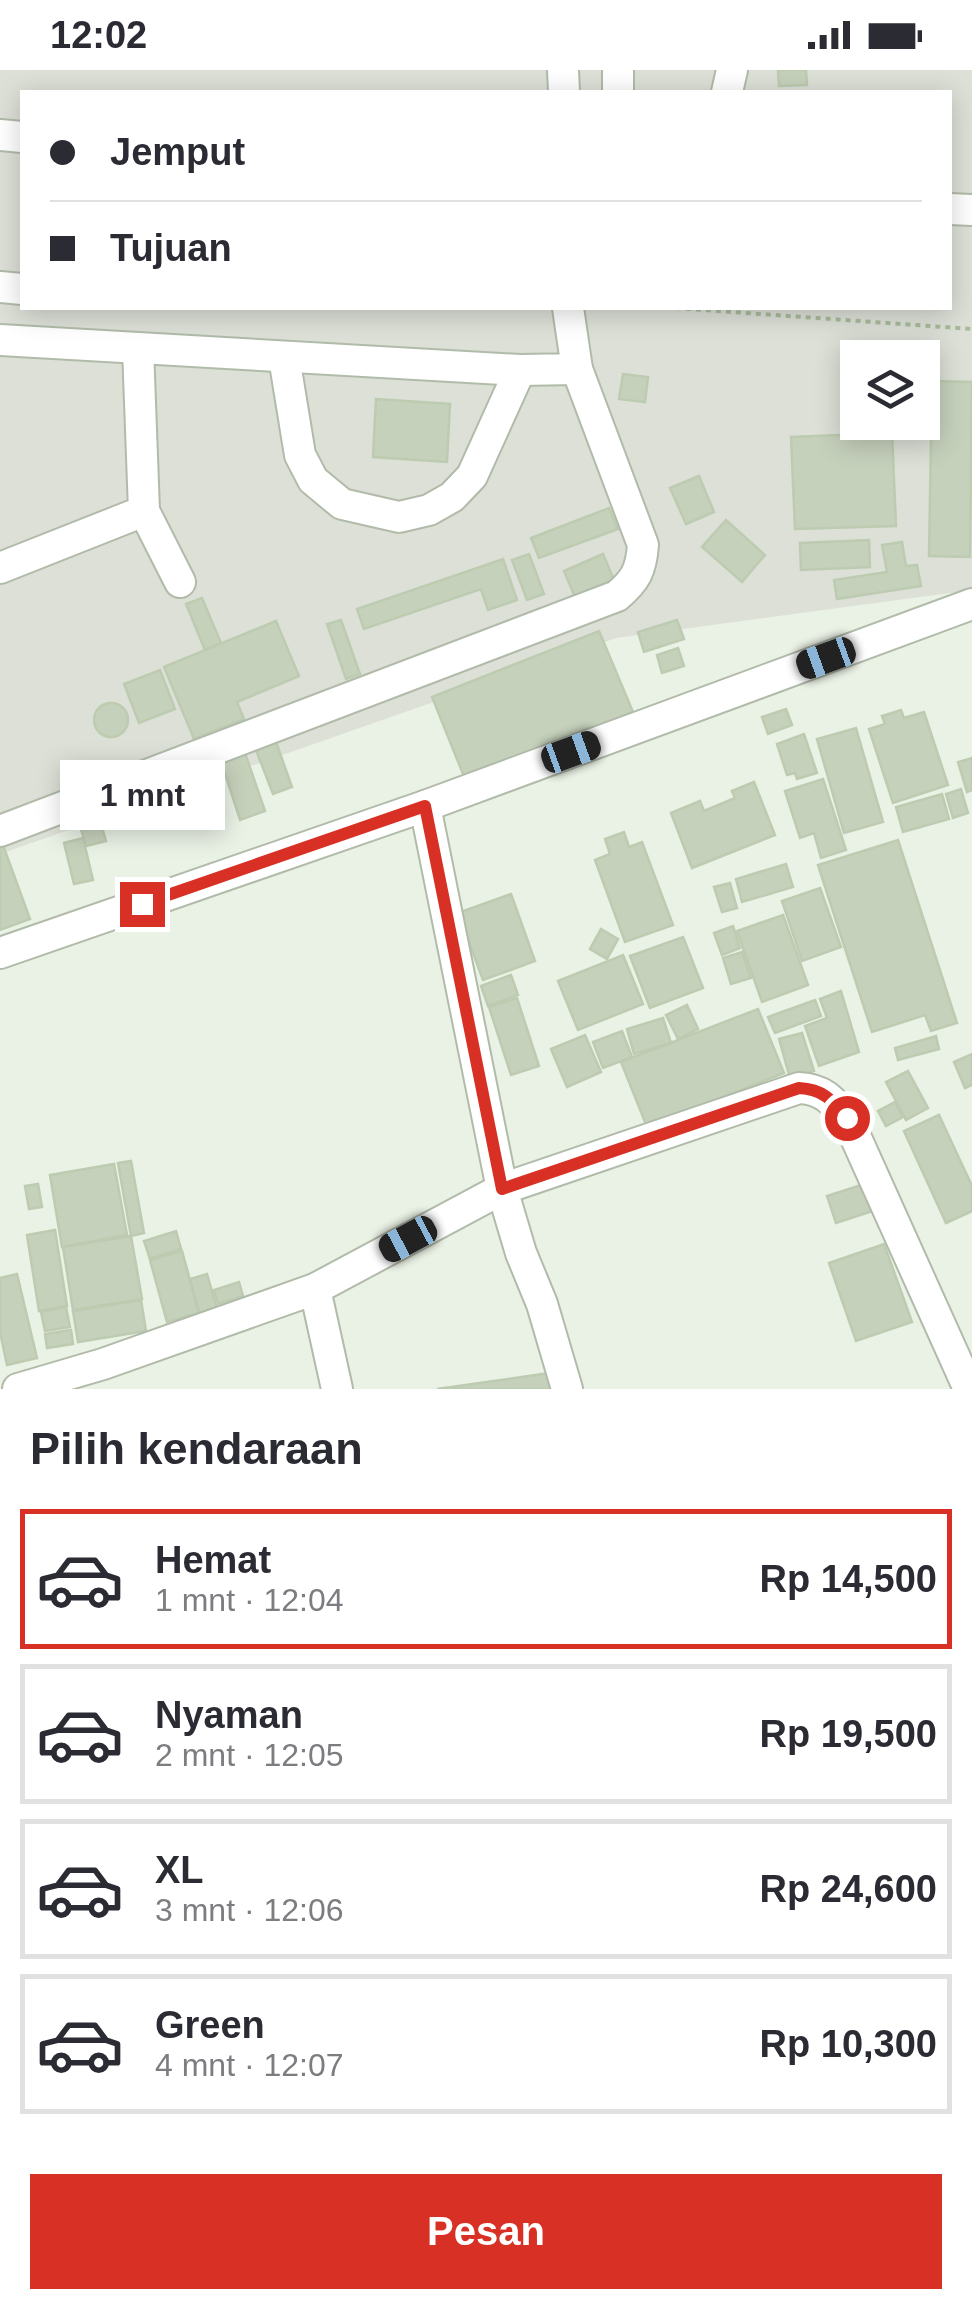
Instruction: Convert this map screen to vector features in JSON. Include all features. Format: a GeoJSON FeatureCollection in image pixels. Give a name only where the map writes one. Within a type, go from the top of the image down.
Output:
{"type":"FeatureCollection","features":[{"type":"Feature","properties":{"kind":"lane"},"geometry":{"type":"LineString","coordinates":[[0,831],[617,596],[632,583],[640,570],[643,545],[577,369],[568,310]]}},
{"type":"Feature","properties":{"kind":"lane"},"geometry":{"type":"LineString","coordinates":[[0,340],[520,370],[577,369]]}},
{"type":"Feature","properties":{"kind":"lane"},"geometry":{"type":"LineString","coordinates":[[138,348],[144,511],[180,582]]}},
{"type":"Feature","properties":{"kind":"lane"},"geometry":{"type":"LineString","coordinates":[[284,357],[300,456],[313,480],[342,504],[399,518],[429,510],[452,497],[472,476],[520,370]]}},
{"type":"Feature","properties":{"kind":"lane"},"geometry":{"type":"LineString","coordinates":[[0,568],[144,511]]}},
{"type":"Feature","properties":{"kind":"lane"},"geometry":{"type":"LineString","coordinates":[[0,952],[425,806],[972,604]]}},
{"type":"Feature","properties":{"kind":"lane"},"geometry":{"type":"LineString","coordinates":[[425,806],[502,1189],[521,1253],[549,1322],[567,1389]]}},
{"type":"Feature","properties":{"kind":"lane"},"geometry":{"type":"LineString","coordinates":[[18,1389],[103,1364],[315,1289],[502,1189],[799,1088],[815,1088],[830,1097],[847,1118],[970,1389]]}},
{"type":"Feature","properties":{"kind":"lane"},"geometry":{"type":"LineString","coordinates":[[315,1289],[337,1389]]}},
{"type":"Feature","properties":{"kind":"path"},"geometry":{"type":"LineString","coordinates":[[704,310],[972,329]]}},
{"type":"Feature","properties":{"kind":"shaded area"},"geometry":{"type":"Polygon","coordinates":[[[0,70],[972,70],[972,590],[616,638],[0,854],[0,70]]]}},
{"type":"Feature","properties":{"kind":"building"},"geometry":{"type":"Polygon","coordinates":[[[778,70],[806,70],[807,85],[779,86],[778,70]]]}},
{"type":"Feature","properties":{"kind":"building"},"geometry":{"type":"Polygon","coordinates":[[[623,374],[648,377],[645,402],[619,399],[623,374]]]}},
{"type":"Feature","properties":{"kind":"building"},"geometry":{"type":"Polygon","coordinates":[[[940,381],[972,382],[970,557],[929,556],[931,440],[940,440],[940,381]]]}},
{"type":"Feature","properties":{"kind":"building"},"geometry":{"type":"Polygon","coordinates":[[[376,399],[450,404],[447,462],[373,457],[376,399]]]}},
{"type":"Feature","properties":{"kind":"building"},"geometry":{"type":"Polygon","coordinates":[[[840,435],[840,440],[892,440],[896,526],[795,529],[791,437],[840,435]]]}},
{"type":"Feature","properties":{"kind":"building"},"geometry":{"type":"Polygon","coordinates":[[[699,476],[714,512],[686,524],[670,488],[699,476]]]}},
{"type":"Feature","properties":{"kind":"building"},"geometry":{"type":"Polygon","coordinates":[[[609,508],[618,529],[539,558],[531,538],[609,508]]]}},
{"type":"Feature","properties":{"kind":"building"},"geometry":{"type":"Polygon","coordinates":[[[726,520],[765,555],[742,582],[702,547],[726,520]]]}},
{"type":"Feature","properties":{"kind":"building"},"geometry":{"type":"Polygon","coordinates":[[[869,540],[870,567],[801,570],[800,543],[869,540]]]}},
{"type":"Feature","properties":{"kind":"building"},"geometry":{"type":"Polygon","coordinates":[[[902,542],[906,566],[917,565],[921,586],[837,599],[834,580],[887,572],[882,545],[902,542]]]}},
{"type":"Feature","properties":{"kind":"building"},"geometry":{"type":"Polygon","coordinates":[[[529,554],[544,594],[527,600],[512,560],[529,554]]]}},
{"type":"Feature","properties":{"kind":"building"},"geometry":{"type":"Polygon","coordinates":[[[603,554],[614,580],[575,597],[564,571],[603,554]]]}},
{"type":"Feature","properties":{"kind":"building"},"geometry":{"type":"Polygon","coordinates":[[[503,559],[517,600],[488,610],[481,589],[364,629],[357,609],[503,559]]]}},
{"type":"Feature","properties":{"kind":"building"},"geometry":{"type":"Polygon","coordinates":[[[202,598],[221,643],[205,650],[186,604],[202,598]]]}},
{"type":"Feature","properties":{"kind":"building"},"geometry":{"type":"Polygon","coordinates":[[[341,620],[360,674],[346,679],[327,624],[341,620]]]}},
{"type":"Feature","properties":{"kind":"building"},"geometry":{"type":"Polygon","coordinates":[[[677,620],[684,639],[644,652],[638,632],[677,620]]]}},
{"type":"Feature","properties":{"kind":"building"},"geometry":{"type":"Polygon","coordinates":[[[276,621],[299,676],[237,702],[244,719],[194,739],[164,667],[276,621]]]}},
{"type":"Feature","properties":{"kind":"building"},"geometry":{"type":"Polygon","coordinates":[[[599,631],[633,712],[465,779],[432,697],[599,631]]]}},
{"type":"Feature","properties":{"kind":"building"},"geometry":{"type":"Polygon","coordinates":[[[678,648],[684,666],[662,673],[657,655],[678,648]]]}},
{"type":"Feature","properties":{"kind":"building"},"geometry":{"type":"Polygon","coordinates":[[[160,670],[175,709],[139,723],[124,684],[160,670]]]}},
{"type":"Feature","properties":{"kind":"building"},"geometry":{"type":"Polygon","coordinates":[[[111,703],[123,708],[128,720],[123,732],[111,737],[99,732],[94,720],[99,708],[111,703]]]}},
{"type":"Feature","properties":{"kind":"building"},"geometry":{"type":"Polygon","coordinates":[[[786,709],[792,725],[768,734],[762,717],[786,709]]]}},
{"type":"Feature","properties":{"kind":"building"},"geometry":{"type":"Polygon","coordinates":[[[901,710],[904,718],[924,712],[948,785],[893,803],[869,729],[885,724],[882,716],[901,710]]]}},
{"type":"Feature","properties":{"kind":"building"},"geometry":{"type":"Polygon","coordinates":[[[856,728],[883,822],[844,833],[817,739],[856,728]]]}},
{"type":"Feature","properties":{"kind":"building"},"geometry":{"type":"Polygon","coordinates":[[[804,734],[817,773],[797,779],[795,773],[787,775],[777,744],[804,734]]]}},
{"type":"Feature","properties":{"kind":"building"},"geometry":{"type":"Polygon","coordinates":[[[276,742],[292,787],[273,794],[256,750],[276,742]]]}},
{"type":"Feature","properties":{"kind":"building"},"geometry":{"type":"Polygon","coordinates":[[[245,753],[265,811],[240,820],[221,761],[245,753]]]}},
{"type":"Feature","properties":{"kind":"building"},"geometry":{"type":"Polygon","coordinates":[[[972,758],[972,790],[967,792],[958,762],[972,758]]]}},
{"type":"Feature","properties":{"kind":"building"},"geometry":{"type":"Polygon","coordinates":[[[178,777],[182,790],[147,801],[143,788],[178,777]]]}},
{"type":"Feature","properties":{"kind":"building"},"geometry":{"type":"Polygon","coordinates":[[[823,779],[846,850],[821,858],[814,833],[800,838],[785,791],[823,779]]]}},
{"type":"Feature","properties":{"kind":"building"},"geometry":{"type":"Polygon","coordinates":[[[754,782],[775,835],[692,868],[671,813],[700,801],[704,811],[735,798],[732,791],[754,782]]]}},
{"type":"Feature","properties":{"kind":"building"},"geometry":{"type":"Polygon","coordinates":[[[961,789],[968,813],[953,818],[946,794],[961,789]]]}},
{"type":"Feature","properties":{"kind":"building"},"geometry":{"type":"Polygon","coordinates":[[[942,794],[949,819],[903,832],[896,807],[942,794]]]}},
{"type":"Feature","properties":{"kind":"building"},"geometry":{"type":"Polygon","coordinates":[[[97,810],[106,841],[86,846],[77,816],[97,810]]]}},
{"type":"Feature","properties":{"kind":"building"},"geometry":{"type":"Polygon","coordinates":[[[624,832],[629,847],[642,842],[673,925],[625,942],[595,860],[610,854],[605,839],[624,832]]]}},
{"type":"Feature","properties":{"kind":"building"},"geometry":{"type":"Polygon","coordinates":[[[0,837],[30,919],[0,930],[0,837]]]}},
{"type":"Feature","properties":{"kind":"building"},"geometry":{"type":"Polygon","coordinates":[[[83,838],[93,880],[74,884],[64,843],[83,838]]]}},
{"type":"Feature","properties":{"kind":"building"},"geometry":{"type":"Polygon","coordinates":[[[898,840],[957,1023],[931,1031],[925,1015],[872,1032],[818,865],[898,840]]]}},
{"type":"Feature","properties":{"kind":"building"},"geometry":{"type":"Polygon","coordinates":[[[786,864],[793,887],[742,902],[736,879],[786,864]]]}},
{"type":"Feature","properties":{"kind":"building"},"geometry":{"type":"Polygon","coordinates":[[[730,883],[737,908],[722,912],[714,887],[730,883]]]}},
{"type":"Feature","properties":{"kind":"building"},"geometry":{"type":"Polygon","coordinates":[[[820,888],[841,947],[802,961],[782,901],[820,888]]]}},
{"type":"Feature","properties":{"kind":"building"},"geometry":{"type":"Polygon","coordinates":[[[511,894],[535,961],[483,980],[458,913],[511,894]]]}},
{"type":"Feature","properties":{"kind":"building"},"geometry":{"type":"Polygon","coordinates":[[[783,915],[808,985],[762,1002],[737,931],[783,915]]]}},
{"type":"Feature","properties":{"kind":"building"},"geometry":{"type":"Polygon","coordinates":[[[733,926],[740,948],[722,955],[714,933],[733,926]]]}},
{"type":"Feature","properties":{"kind":"building"},"geometry":{"type":"Polygon","coordinates":[[[601,929],[618,939],[607,959],[590,949],[601,929]]]}},
{"type":"Feature","properties":{"kind":"building"},"geometry":{"type":"Polygon","coordinates":[[[683,937],[703,988],[650,1008],[630,956],[683,937]]]}},
{"type":"Feature","properties":{"kind":"building"},"geometry":{"type":"Polygon","coordinates":[[[742,952],[751,978],[731,984],[723,958],[742,952]]]}},
{"type":"Feature","properties":{"kind":"building"},"geometry":{"type":"Polygon","coordinates":[[[623,955],[643,1004],[578,1030],[558,981],[623,955]]]}},
{"type":"Feature","properties":{"kind":"building"},"geometry":{"type":"Polygon","coordinates":[[[511,975],[518,995],[488,1006],[481,986],[511,975]]]}},
{"type":"Feature","properties":{"kind":"building"},"geometry":{"type":"Polygon","coordinates":[[[841,991],[859,1052],[819,1066],[805,1026],[827,1018],[820,999],[841,991]]]}},
{"type":"Feature","properties":{"kind":"building"},"geometry":{"type":"Polygon","coordinates":[[[517,998],[539,1066],[511,1075],[489,1007],[517,998]]]}},
{"type":"Feature","properties":{"kind":"building"},"geometry":{"type":"Polygon","coordinates":[[[815,1000],[821,1016],[775,1033],[768,1017],[815,1000]]]}},
{"type":"Feature","properties":{"kind":"building"},"geometry":{"type":"Polygon","coordinates":[[[687,1005],[698,1029],[678,1039],[666,1015],[687,1005]]]}},
{"type":"Feature","properties":{"kind":"building"},"geometry":{"type":"Polygon","coordinates":[[[758,1009],[784,1073],[647,1127],[621,1062],[758,1009]]]}},
{"type":"Feature","properties":{"kind":"building"},"geometry":{"type":"Polygon","coordinates":[[[663,1018],[671,1043],[634,1054],[627,1029],[663,1018]]]}},
{"type":"Feature","properties":{"kind":"building"},"geometry":{"type":"Polygon","coordinates":[[[622,1031],[632,1057],[603,1068],[593,1042],[622,1031]]]}},
{"type":"Feature","properties":{"kind":"building"},"geometry":{"type":"Polygon","coordinates":[[[802,1033],[814,1071],[790,1078],[779,1039],[802,1033]]]}},
{"type":"Feature","properties":{"kind":"building"},"geometry":{"type":"Polygon","coordinates":[[[585,1035],[601,1072],[567,1087],[551,1049],[585,1035]]]}},
{"type":"Feature","properties":{"kind":"building"},"geometry":{"type":"Polygon","coordinates":[[[936,1036],[939,1049],[898,1060],[895,1048],[936,1036]]]}},
{"type":"Feature","properties":{"kind":"building"},"geometry":{"type":"Polygon","coordinates":[[[972,1054],[972,1085],[965,1088],[954,1062],[972,1054]]]}},
{"type":"Feature","properties":{"kind":"building"},"geometry":{"type":"Polygon","coordinates":[[[908,1071],[928,1108],[906,1120],[886,1082],[908,1071]]]}},
{"type":"Feature","properties":{"kind":"building"},"geometry":{"type":"Polygon","coordinates":[[[895,1102],[903,1117],[886,1126],[878,1111],[895,1102]]]}},
{"type":"Feature","properties":{"kind":"building"},"geometry":{"type":"Polygon","coordinates":[[[939,1115],[972,1186],[972,1211],[946,1223],[904,1131],[939,1115]]]}},
{"type":"Feature","properties":{"kind":"building"},"geometry":{"type":"Polygon","coordinates":[[[131,1161],[144,1233],[131,1236],[118,1163],[131,1161]]]}},
{"type":"Feature","properties":{"kind":"building"},"geometry":{"type":"Polygon","coordinates":[[[114,1164],[127,1235],[62,1247],[50,1175],[114,1164]]]}},
{"type":"Feature","properties":{"kind":"building"},"geometry":{"type":"Polygon","coordinates":[[[867,1183],[876,1210],[836,1223],[827,1196],[867,1183]]]}},
{"type":"Feature","properties":{"kind":"building"},"geometry":{"type":"Polygon","coordinates":[[[38,1184],[42,1207],[29,1209],[25,1186],[38,1184]]]}},
{"type":"Feature","properties":{"kind":"building"},"geometry":{"type":"Polygon","coordinates":[[[55,1230],[67,1306],[39,1311],[27,1235],[55,1230]]]}},
{"type":"Feature","properties":{"kind":"building"},"geometry":{"type":"Polygon","coordinates":[[[176,1231],[181,1249],[150,1259],[144,1241],[176,1231]]]}},
{"type":"Feature","properties":{"kind":"building"},"geometry":{"type":"Polygon","coordinates":[[[131,1236],[142,1299],[73,1310],[63,1247],[131,1236]]]}},
{"type":"Feature","properties":{"kind":"building"},"geometry":{"type":"Polygon","coordinates":[[[884,1244],[912,1322],[856,1341],[829,1263],[884,1244]]]}},
{"type":"Feature","properties":{"kind":"building"},"geometry":{"type":"Polygon","coordinates":[[[182,1251],[199,1313],[167,1322],[150,1260],[182,1251]]]}},
{"type":"Feature","properties":{"kind":"building"},"geometry":{"type":"Polygon","coordinates":[[[17,1274],[37,1358],[7,1365],[0,1332],[0,1278],[17,1274]]]}},
{"type":"Feature","properties":{"kind":"building"},"geometry":{"type":"Polygon","coordinates":[[[207,1274],[217,1309],[199,1313],[190,1279],[207,1274]]]}},
{"type":"Feature","properties":{"kind":"building"},"geometry":{"type":"Polygon","coordinates":[[[239,1282],[243,1296],[218,1304],[214,1290],[239,1282]]]}},
{"type":"Feature","properties":{"kind":"building"},"geometry":{"type":"Polygon","coordinates":[[[141,1300],[146,1331],[78,1342],[73,1311],[141,1300]]]}},
{"type":"Feature","properties":{"kind":"building"},"geometry":{"type":"Polygon","coordinates":[[[66,1307],[70,1327],[45,1331],[41,1312],[66,1307]]]}},
{"type":"Feature","properties":{"kind":"building"},"geometry":{"type":"Polygon","coordinates":[[[71,1330],[73,1344],[47,1348],[45,1334],[71,1330]]]}},
{"type":"Feature","properties":{"kind":"building"},"geometry":{"type":"Polygon","coordinates":[[[550,1373],[552,1389],[437,1389],[550,1373]]]}},
{"type":"Feature","properties":{"kind":"route"},"geometry":{"type":"LineString","coordinates":[[142,904],[425,806],[502,1189],[799,1088],[815,1088],[830,1097],[847,1118]]}}]}
